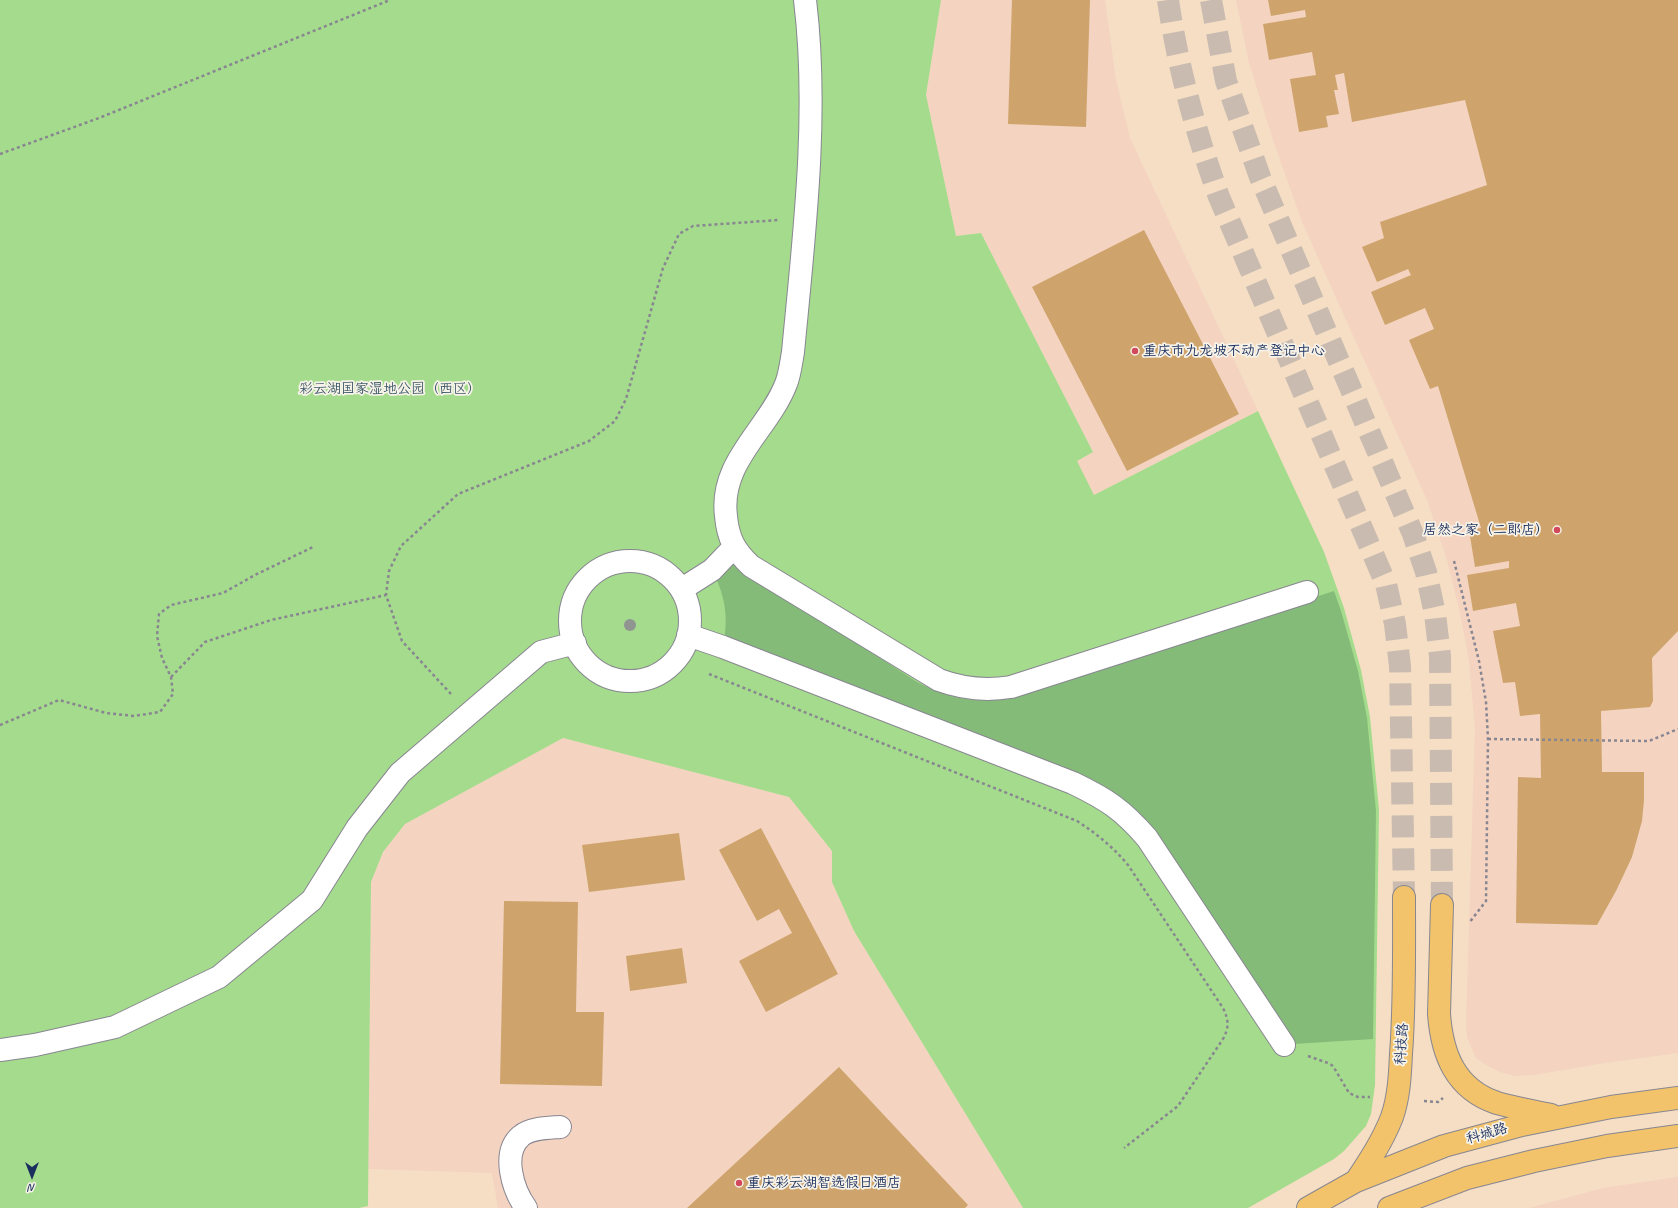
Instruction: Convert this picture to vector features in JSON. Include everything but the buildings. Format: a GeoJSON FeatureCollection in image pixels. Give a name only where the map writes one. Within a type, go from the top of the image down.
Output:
{"type":"FeatureCollection","features":[{"type":"Feature","properties":{"kind":"main road","name":"科技路"},"geometry":{"type":"LineString","coordinates":[[1356,1181],[1372,1158],[1384,1136],[1397,1098],[1403,1030],[1404,897]]}},
{"type":"Feature","properties":{"kind":"main road"},"geometry":{"type":"LineString","coordinates":[[1442,904],[1439,1014],[1440,1031],[1444,1048],[1451,1066],[1461,1080],[1483,1097],[1497,1103],[1560,1117]]}},
{"type":"Feature","properties":{"kind":"main road","name":"科城路"},"geometry":{"type":"LineString","coordinates":[[1308,1208],[1356,1181],[1444,1146],[1522,1124],[1611,1107],[1678,1098]]}},
{"type":"Feature","properties":{"kind":"main road"},"geometry":{"type":"LineString","coordinates":[[1388,1208],[1467,1178],[1534,1161],[1607,1146],[1678,1136]]}},
{"type":"Feature","properties":{"kind":"lane"},"geometry":{"type":"LineString","coordinates":[[805,0],[810,78],[805,219],[790,370],[786,385],[731,471],[727,485],[726,519],[734,547],[738,554],[751,566],[940,680],[956,686],[974,689],[1011,687],[1307,592]]}},
{"type":"Feature","properties":{"kind":"lane"},"geometry":{"type":"LineString","coordinates":[[682,589],[712,570],[734,547]]}},
{"type":"Feature","properties":{"kind":"lane"},"geometry":{"type":"LineString","coordinates":[[631,560],[651,564],[668,574],[682,589],[689,608],[690,621],[688,635],[684,647],[672,664],[655,675],[637,680],[617,679],[600,672],[584,660],[575,643],[570,624],[572,605],[580,587],[593,573],[611,564],[631,560]]}},
{"type":"Feature","properties":{"kind":"lane"},"geometry":{"type":"LineString","coordinates":[[688,635],[723,647],[1073,783],[1096,794],[1116,807],[1133,822],[1147,838],[1284,1045]]}},
{"type":"Feature","properties":{"kind":"lane"},"geometry":{"type":"LineString","coordinates":[[0,1050],[35,1045],[115,1027],[218,977],[312,900],[357,828],[400,773],[459,724],[541,652],[575,643]]}},
{"type":"Feature","properties":{"kind":"lane"},"geometry":{"type":"LineString","coordinates":[[526,1208],[521,1202],[515,1187],[512,1172],[511,1156],[514,1144],[522,1136],[535,1129],[560,1127]]}},
{"type":"Feature","properties":{"kind":"path"},"geometry":{"type":"LineString","coordinates":[[0,154],[99,118],[390,0]]}},
{"type":"Feature","properties":{"kind":"path"},"geometry":{"type":"LineString","coordinates":[[469,714],[402,641],[386,595],[389,571],[401,546],[458,494],[589,441],[615,421],[626,399],[663,268],[679,234],[693,226],[805,219]]}},
{"type":"Feature","properties":{"kind":"path"},"geometry":{"type":"LineString","coordinates":[[0,725],[59,700],[106,713],[134,716],[160,712],[173,694],[171,677],[162,658],[157,636],[159,614],[171,605],[223,593],[255,575],[313,547]]}},
{"type":"Feature","properties":{"kind":"path"},"geometry":{"type":"LineString","coordinates":[[1454,561],[1479,661],[1486,702],[1488,739],[1486,901],[1467,925]]}},
{"type":"Feature","properties":{"kind":"path"},"geometry":{"type":"LineString","coordinates":[[171,677],[205,642],[271,620],[386,595]]}},
{"type":"Feature","properties":{"kind":"path"},"geometry":{"type":"LineString","coordinates":[[709,674],[1077,821],[1095,832],[1113,847],[1123,859],[1219,1002],[1228,1020],[1227,1032],[1223,1039],[1178,1106],[1124,1148]]}},
{"type":"Feature","properties":{"kind":"path"},"geometry":{"type":"LineString","coordinates":[[1488,739],[1649,741],[1678,729]]}},
{"type":"Feature","properties":{"kind":"path"},"geometry":{"type":"LineString","coordinates":[[1284,1045],[1292,1052],[1328,1063],[1333,1066],[1349,1093],[1353,1096],[1377,1097]]}},
{"type":"Feature","properties":{"kind":"path"},"geometry":{"type":"LineString","coordinates":[[1416,1100],[1438,1102],[1444,1097]]}},
{"type":"Feature","properties":{"kind":"shaded area"},"geometry":{"type":"Polygon","coordinates":[[[941,0],[1105,0],[1116,80],[1130,138],[1258,411],[1094,495],[1076,461],[1093,452],[981,233],[956,236],[926,95],[941,0]]]}},
{"type":"Feature","properties":{"kind":"shaded area","name":"居然之家（二郎店）"},"geometry":{"type":"Polygon","coordinates":[[[1236,0],[1678,0],[1678,1053],[1534,1075],[1515,1076],[1500,1072],[1488,1066],[1476,1058],[1472,1049],[1467,1037],[1466,1025],[1475,728],[1469,661],[1460,613],[1447,560],[1427,500],[1302,222],[1274,143],[1249,63],[1236,0]]]}},
{"type":"Feature","properties":{"kind":"shaded area"},"geometry":{"type":"Polygon","coordinates":[[[563,738],[789,797],[832,851],[832,882],[854,931],[1023,1208],[498,1208],[492,1173],[368,1169],[371,882],[383,852],[405,824],[563,738]]]}},
{"type":"Feature","properties":{"kind":"shaded area"},"geometry":{"type":"Polygon","coordinates":[[[1678,1177],[1678,1208],[1529,1208],[1603,1188],[1678,1177]]]}},
{"type":"Feature","properties":{"kind":"green space","name":"彩云湖国家湿地公园（西区）"},"geometry":{"type":"Polygon","coordinates":[[[0,0],[941,0],[926,95],[956,236],[981,233],[1093,452],[1077,461],[1094,495],[1258,411],[1324,552],[1344,608],[1361,670],[1370,717],[1379,810],[1375,1085],[1371,1114],[1366,1126],[1344,1151],[1334,1159],[1248,1208],[1023,1208],[854,931],[832,882],[832,851],[789,797],[563,738],[405,824],[383,852],[371,882],[368,1206],[359,1208],[0,1208],[0,0]]]}},
{"type":"Feature","properties":{"kind":"green space"},"geometry":{"type":"Polygon","coordinates":[[[730,561],[917,682],[950,696],[972,700],[994,700],[1007,698],[1334,591],[1358,671],[1367,718],[1376,811],[1373,1039],[1294,1044],[1127,803],[1112,791],[1091,780],[724,640],[726,623],[725,607],[715,576],[730,561]]]}},
{"type":"Feature","properties":{"kind":"tunnel"},"geometry":{"type":"LineString","coordinates":[[1168,0],[1182,75],[1203,149],[1219,197],[1386,584],[1395,624],[1400,666],[1404,897]]}},
{"type":"Feature","properties":{"kind":"tunnel"},"geometry":{"type":"LineString","coordinates":[[1211,0],[1226,81],[1260,177],[1413,534],[1426,572],[1435,614],[1440,656],[1442,905]]}},
{"type":"Feature","properties":{"kind":"place","name":"重庆市九龙坡不动产登记中心"},"geometry":{"type":"Point","coordinates":[1135,351]}},
{"type":"Feature","properties":{"kind":"place","name":"居然之家（二郎店）"},"geometry":{"type":"Point","coordinates":[1557,530]}},
{"type":"Feature","properties":{"kind":"place","name":"重庆彩云湖智选假日酒店"},"geometry":{"type":"Point","coordinates":[739,1183]}}]}
